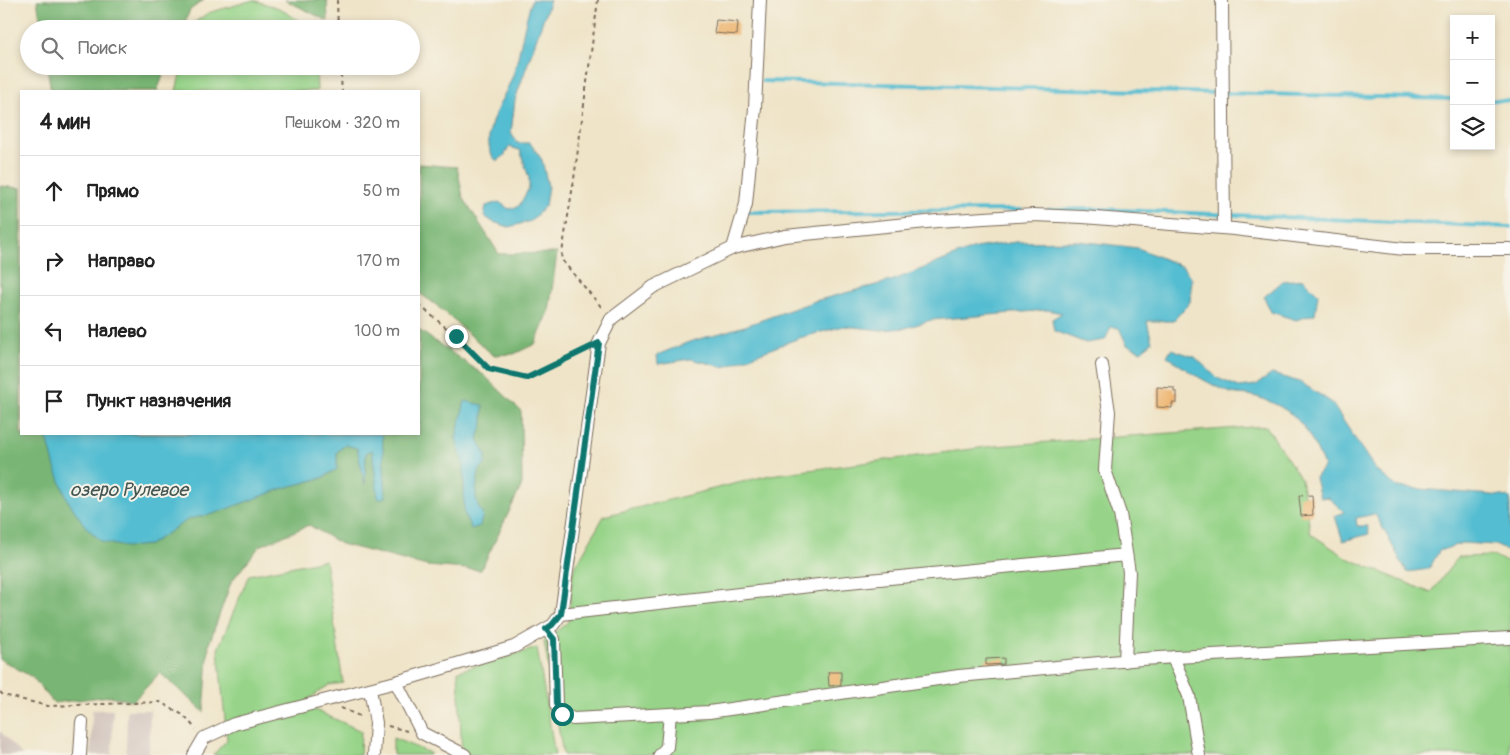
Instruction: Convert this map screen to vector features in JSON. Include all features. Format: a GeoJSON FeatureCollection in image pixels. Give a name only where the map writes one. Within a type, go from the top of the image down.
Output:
{"type":"FeatureCollection","features":[{"type":"Feature","properties":{"kind":"street"},"geometry":{"type":"LineString","coordinates":[[734,248],[746,204],[756,108],[760,0]]}},
{"type":"Feature","properties":{"kind":"street"},"geometry":{"type":"LineString","coordinates":[[1222,0],[1224,228]]}},
{"type":"Feature","properties":{"kind":"street"},"geometry":{"type":"LineString","coordinates":[[194,755],[204,738],[234,724],[396,682],[514,647],[552,625],[561,614],[599,343],[611,319],[653,287],[734,248],[785,236],[937,221],[1033,214],[1083,216],[1224,228],[1404,249],[1510,249]]}},
{"type":"Feature","properties":{"kind":"street"},"geometry":{"type":"LineString","coordinates":[[1102,365],[1109,412],[1105,470],[1120,514],[1129,572],[1125,661]]}},
{"type":"Feature","properties":{"kind":"street"},"geometry":{"type":"LineString","coordinates":[[561,614],[828,584],[1126,556]]}},
{"type":"Feature","properties":{"kind":"street"},"geometry":{"type":"LineString","coordinates":[[546,629],[554,639],[556,704],[562,714],[572,719],[710,712],[959,676],[1125,661],[1510,638]]}},
{"type":"Feature","properties":{"kind":"street"},"geometry":{"type":"LineString","coordinates":[[1173,657],[1189,696],[1199,755]]}},
{"type":"Feature","properties":{"kind":"street"},"geometry":{"type":"LineString","coordinates":[[396,682],[422,733],[464,755]]}},
{"type":"Feature","properties":{"kind":"street"},"geometry":{"type":"LineString","coordinates":[[370,689],[376,723],[374,755]]}},
{"type":"Feature","properties":{"kind":"street"},"geometry":{"type":"LineString","coordinates":[[660,755],[667,747],[670,714]]}},
{"type":"Feature","properties":{"kind":"street"},"geometry":{"type":"LineString","coordinates":[[80,755],[82,722]]}},
{"type":"Feature","properties":{"kind":"street"},"geometry":{"type":"LineString","coordinates":[[437,740],[438,755]]}},
{"type":"Feature","properties":{"kind":"path"},"geometry":{"type":"LineString","coordinates":[[337,0],[338,20]]}},
{"type":"Feature","properties":{"kind":"path"},"geometry":{"type":"LineString","coordinates":[[598,0],[574,179],[561,259],[611,319]]}},
{"type":"Feature","properties":{"kind":"path"},"geometry":{"type":"LineString","coordinates":[[341,75],[342,90]]}},
{"type":"Feature","properties":{"kind":"path"},"geometry":{"type":"LineString","coordinates":[[420,306],[456,336],[489,369],[527,378],[599,343]]}},
{"type":"Feature","properties":{"kind":"path"},"geometry":{"type":"LineString","coordinates":[[0,692],[3,695],[48,706],[160,702],[183,715],[204,738]]}},
{"type":"Feature","properties":{"kind":"shaded area"},"geometry":{"type":"Polygon","coordinates":[[[92,710],[113,710],[112,755],[91,755],[92,710]]]}},
{"type":"Feature","properties":{"kind":"shaded area"},"geometry":{"type":"Polygon","coordinates":[[[127,710],[150,710],[149,755],[126,755],[127,710]]]}},
{"type":"Feature","properties":{"kind":"shaded area"},"geometry":{"type":"Polygon","coordinates":[[[0,731],[22,755],[0,755],[0,731]]]}},
{"type":"Feature","properties":{"kind":"green space"},"geometry":{"type":"Polygon","coordinates":[[[37,0],[204,0],[190,10],[186,20],[40,20],[37,0]]]}},
{"type":"Feature","properties":{"kind":"green space"},"geometry":{"type":"Polygon","coordinates":[[[253,0],[279,8],[298,20],[198,20],[208,13],[253,0]]]}},
{"type":"Feature","properties":{"kind":"green space"},"geometry":{"type":"Polygon","coordinates":[[[285,0],[327,0],[328,20],[285,0]]]}},
{"type":"Feature","properties":{"kind":"green space"},"geometry":{"type":"Polygon","coordinates":[[[48,75],[163,75],[157,90],[51,90],[48,75]]]}},
{"type":"Feature","properties":{"kind":"green space"},"geometry":{"type":"Polygon","coordinates":[[[180,75],[316,75],[317,90],[176,90],[180,75]]]}},
{"type":"Feature","properties":{"kind":"green space"},"geometry":{"type":"Polygon","coordinates":[[[420,164],[457,167],[463,197],[499,254],[557,253],[549,312],[535,344],[514,354],[493,355],[435,304],[420,294],[420,164]]]}},
{"type":"Feature","properties":{"kind":"green space"},"geometry":{"type":"Polygon","coordinates":[[[0,186],[20,188],[20,435],[420,435],[420,331],[485,376],[521,411],[522,485],[481,570],[427,566],[341,544],[309,525],[260,546],[231,582],[209,644],[204,712],[160,673],[133,701],[109,696],[54,703],[32,677],[0,659],[0,186]]]}},
{"type":"Feature","properties":{"kind":"green space"},"geometry":{"type":"Polygon","coordinates":[[[1266,426],[1301,479],[1311,534],[1347,558],[1431,593],[1458,557],[1495,556],[1510,564],[1510,755],[563,755],[544,641],[568,622],[573,571],[604,516],[770,475],[995,446],[1266,426]]]}},
{"type":"Feature","properties":{"kind":"green space"},"geometry":{"type":"Polygon","coordinates":[[[325,560],[343,683],[329,685],[302,704],[361,731],[360,755],[213,755],[227,740],[218,649],[249,575],[325,560]]]}},
{"type":"Feature","properties":{"kind":"green space"},"geometry":{"type":"Polygon","coordinates":[[[537,648],[555,755],[462,755],[458,671],[537,648]]]}},
{"type":"Feature","properties":{"kind":"green space"},"geometry":{"type":"Polygon","coordinates":[[[393,738],[430,753],[430,755],[393,755],[393,738]]]}},
{"type":"Feature","properties":{"kind":"water"},"geometry":{"type":"Polygon","coordinates":[[[532,0],[550,0],[515,100],[511,133],[517,143],[530,143],[542,160],[548,186],[545,206],[531,221],[509,227],[493,222],[484,216],[486,206],[499,202],[509,209],[519,206],[529,188],[529,178],[520,150],[509,147],[504,156],[497,161],[490,150],[489,136],[494,118],[513,75],[532,0]]]}},
{"type":"Feature","properties":{"kind":"water"},"geometry":{"type":"Polygon","coordinates":[[[1079,241],[1138,248],[1183,267],[1192,279],[1190,302],[1173,321],[1147,321],[1152,342],[1141,351],[1127,345],[1119,328],[1111,327],[1105,340],[1086,343],[1054,331],[1052,319],[1062,313],[1047,310],[931,320],[906,328],[881,330],[844,326],[799,338],[724,367],[691,359],[658,364],[657,355],[689,342],[745,326],[815,301],[891,281],[975,248],[1016,242],[1079,241]]]}},
{"type":"Feature","properties":{"kind":"water"},"geometry":{"type":"Polygon","coordinates":[[[1303,279],[1318,294],[1315,314],[1296,320],[1271,312],[1264,297],[1283,281],[1303,279]]]}},
{"type":"Feature","properties":{"kind":"water"},"geometry":{"type":"Polygon","coordinates":[[[1171,349],[1195,357],[1217,378],[1239,387],[1256,385],[1272,374],[1300,382],[1331,402],[1375,469],[1397,487],[1510,498],[1510,552],[1495,545],[1462,543],[1439,551],[1429,569],[1407,572],[1375,514],[1356,518],[1357,526],[1367,526],[1369,534],[1343,541],[1335,516],[1344,512],[1328,497],[1320,498],[1315,478],[1324,466],[1313,441],[1300,422],[1283,408],[1271,402],[1254,396],[1231,393],[1206,381],[1167,356],[1171,349]]]}},
{"type":"Feature","properties":{"kind":"water"},"geometry":{"type":"Polygon","coordinates":[[[465,401],[483,405],[483,423],[478,439],[486,455],[485,465],[480,469],[476,492],[477,503],[483,514],[480,526],[471,529],[464,513],[464,468],[456,438],[465,401]]]}},
{"type":"Feature","properties":{"kind":"water","name":"озеро Рулевое"},"geometry":{"type":"Polygon","coordinates":[[[46,435],[382,435],[386,497],[378,499],[372,450],[366,453],[365,485],[357,448],[345,445],[337,452],[337,469],[322,478],[284,488],[213,514],[189,519],[149,545],[126,547],[102,542],[85,526],[68,501],[55,468],[46,435]]]}},
{"type":"Feature","properties":{"kind":"building"},"geometry":{"type":"Polygon","coordinates":[[[716,20],[738,22],[737,35],[714,33],[716,20]]]}},
{"type":"Feature","properties":{"kind":"building"},"geometry":{"type":"Polygon","coordinates":[[[1157,387],[1174,388],[1174,392],[1177,392],[1177,403],[1172,403],[1172,408],[1157,407],[1157,387]]]}},
{"type":"Feature","properties":{"kind":"building"},"geometry":{"type":"Polygon","coordinates":[[[1312,495],[1313,515],[1301,516],[1299,496],[1312,495]]]}},
{"type":"Feature","properties":{"kind":"building"},"geometry":{"type":"Polygon","coordinates":[[[1004,658],[1004,664],[986,665],[986,659],[1004,658]]]}},
{"type":"Feature","properties":{"kind":"building"},"geometry":{"type":"Polygon","coordinates":[[[828,672],[841,672],[841,685],[829,686],[828,672]]]}},
{"type":"Feature","properties":{"kind":"waterway"},"geometry":{"type":"LineString","coordinates":[[762,81],[1450,99]]}},
{"type":"Feature","properties":{"kind":"waterway"},"geometry":{"type":"LineString","coordinates":[[1495,100],[1510,101]]}},
{"type":"Feature","properties":{"kind":"waterway"},"geometry":{"type":"LineString","coordinates":[[1048,210],[1098,209],[1510,227]]}},
{"type":"Feature","properties":{"kind":"waterway"},"geometry":{"type":"LineString","coordinates":[[748,212],[1021,210]]}},
{"type":"Feature","properties":{"kind":"route"},"geometry":{"type":"LineString","coordinates":[[456,336],[489,369],[527,378],[599,343],[561,614],[546,629],[554,639],[556,704],[562,714]]}}]}
